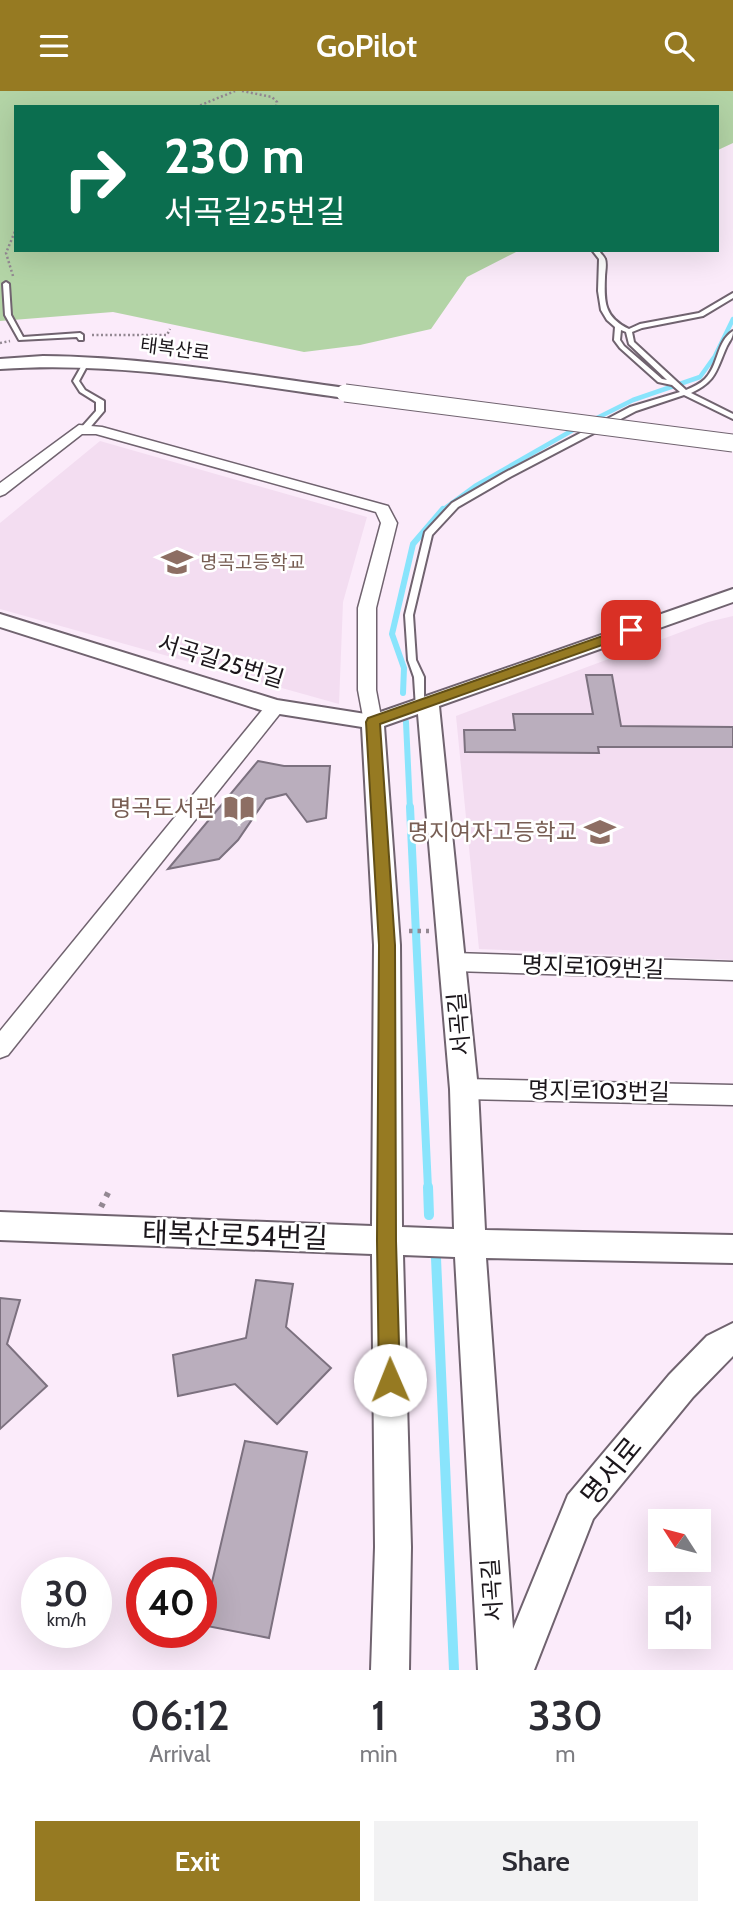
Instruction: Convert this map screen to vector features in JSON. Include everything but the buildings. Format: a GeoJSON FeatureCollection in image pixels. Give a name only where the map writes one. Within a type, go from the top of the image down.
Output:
{"type":"FeatureCollection","features":[{"type":"Feature","properties":{"kind":"street","name":"태복산로"},"geometry":{"type":"LineString","coordinates":[[0,365],[97,362],[164,368],[733,443]]}},
{"type":"Feature","properties":{"kind":"street"},"geometry":{"type":"LineString","coordinates":[[0,491],[79,429],[97,430],[382,509],[389,523],[367,608],[367,690],[373,722],[385,931],[393,1547],[390,1670]]}},
{"type":"Feature","properties":{"kind":"street"},"geometry":{"type":"LineString","coordinates":[[424,704],[733,594]]}},
{"type":"Feature","properties":{"kind":"street","name":"서곡길25번길"},"geometry":{"type":"LineString","coordinates":[[0,620],[275,707],[373,722],[424,704]]}},
{"type":"Feature","properties":{"kind":"street","name":"서곡길"},"geometry":{"type":"LineString","coordinates":[[424,704],[454,962],[464,1089],[470,1244],[497,1670]]}},
{"type":"Feature","properties":{"kind":"street"},"geometry":{"type":"LineString","coordinates":[[0,1048],[275,707]]}},
{"type":"Feature","properties":{"kind":"street","name":"명지로109번길"},"geometry":{"type":"LineString","coordinates":[[454,962],[733,971]]}},
{"type":"Feature","properties":{"kind":"street","name":"명지로103번길"},"geometry":{"type":"LineString","coordinates":[[464,1089],[733,1095]]}},
{"type":"Feature","properties":{"kind":"street","name":"태복산로54번길"},"geometry":{"type":"LineString","coordinates":[[0,1226],[470,1244]]}},
{"type":"Feature","properties":{"kind":"street"},"geometry":{"type":"LineString","coordinates":[[470,1244],[733,1249]]}},
{"type":"Feature","properties":{"kind":"street","name":"명서로"},"geometry":{"type":"LineString","coordinates":[[515,1670],[580,1507],[681,1386],[718,1347],[733,1338]]}},
{"type":"Feature","properties":{"kind":"lane"},"geometry":{"type":"LineString","coordinates":[[596,252],[602,258],[599,294],[603,309],[618,327],[629,331],[640,326],[701,315],[733,295]]}},
{"type":"Feature","properties":{"kind":"lane"},"geometry":{"type":"LineString","coordinates":[[6,284],[8,315],[21,339],[81,337]]}},
{"type":"Feature","properties":{"kind":"lane"},"geometry":{"type":"LineString","coordinates":[[618,327],[617,339],[622,347],[660,381],[674,383]]}},
{"type":"Feature","properties":{"kind":"lane"},"geometry":{"type":"LineString","coordinates":[[629,331],[631,343],[685,393],[731,415]]}},
{"type":"Feature","properties":{"kind":"lane"},"geometry":{"type":"LineString","coordinates":[[424,704],[419,677],[412,660],[409,615],[428,534],[455,505],[507,475],[633,408],[685,393],[704,384],[712,376],[726,341],[733,333]]}},
{"type":"Feature","properties":{"kind":"lane"},"geometry":{"type":"LineString","coordinates":[[83,368],[76,381],[82,391],[100,401],[100,411],[84,429]]}},
{"type":"Feature","properties":{"kind":"path"},"geometry":{"type":"LineString","coordinates":[[202,105],[235,91]]}},
{"type":"Feature","properties":{"kind":"path"},"geometry":{"type":"LineString","coordinates":[[242,91],[272,97],[276,105]]}},
{"type":"Feature","properties":{"kind":"path"},"geometry":{"type":"LineString","coordinates":[[6,284],[13,272],[5,256],[8,242],[14,232]]}},
{"type":"Feature","properties":{"kind":"path"},"geometry":{"type":"LineString","coordinates":[[81,337],[167,335],[170,329]]}},
{"type":"Feature","properties":{"kind":"path"},"geometry":{"type":"LineString","coordinates":[[385,931],[450,931]]}},
{"type":"Feature","properties":{"kind":"shaded area","name":"명곡고등학교"},"geometry":{"type":"Polygon","coordinates":[[[100,441],[367,517],[343,602],[339,704],[0,609],[0,523],[100,441]]]}},
{"type":"Feature","properties":{"kind":"shaded area","name":"명지여자고등학교"},"geometry":{"type":"Polygon","coordinates":[[[733,616],[733,960],[479,949],[456,716],[708,622],[733,616]]]}},
{"type":"Feature","properties":{"kind":"green space"},"geometry":{"type":"Polygon","coordinates":[[[0,91],[733,91],[733,143],[719,150],[719,105],[14,105],[14,252],[516,252],[467,277],[431,329],[360,345],[304,352],[113,312],[0,321],[0,91]]]}},
{"type":"Feature","properties":{"kind":"waterway"},"geometry":{"type":"LineString","coordinates":[[591,421],[633,400],[700,377],[715,356],[733,319]]}},
{"type":"Feature","properties":{"kind":"waterway"},"geometry":{"type":"LineString","coordinates":[[442,510],[475,486],[580,426]]}},
{"type":"Feature","properties":{"kind":"waterway"},"geometry":{"type":"LineString","coordinates":[[403,693],[404,668],[392,634],[413,544],[442,510]]}},
{"type":"Feature","properties":{"kind":"waterway"},"geometry":{"type":"LineString","coordinates":[[406,722],[410,809]]}},
{"type":"Feature","properties":{"kind":"waterway"},"geometry":{"type":"LineString","coordinates":[[410,807],[428,1188]]}},
{"type":"Feature","properties":{"kind":"waterway"},"geometry":{"type":"LineString","coordinates":[[428,1187],[429,1215]]}},
{"type":"Feature","properties":{"kind":"waterway"},"geometry":{"type":"LineString","coordinates":[[436,1258],[454,1670]]}},
{"type":"Feature","properties":{"kind":"place","name":"명곡고등학교"},"geometry":{"type":"Point","coordinates":[177,562]}},
{"type":"Feature","properties":{"kind":"place","name":"명곡도서관"},"geometry":{"type":"Point","coordinates":[239,808]}},
{"type":"Feature","properties":{"kind":"place","name":"명지여자고등학교"},"geometry":{"type":"Point","coordinates":[600,832]}},
{"type":"Feature","properties":{"kind":"route"},"geometry":{"type":"LineString","coordinates":[[390,1380],[387,945],[373,722],[631,630]]}}]}
